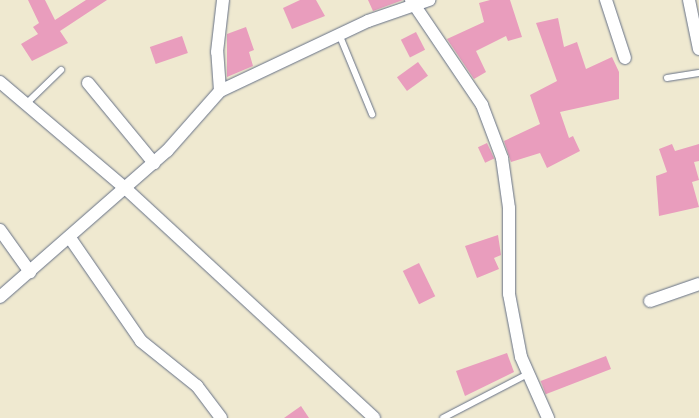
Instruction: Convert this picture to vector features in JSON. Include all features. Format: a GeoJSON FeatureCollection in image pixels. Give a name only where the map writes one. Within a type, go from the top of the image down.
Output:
{"type":"FeatureCollection","features":[{"type":"Feature","properties":{"kind":"street"},"geometry":{"type":"LineString","coordinates":[[220,91],[217,52],[223,0]]}},
{"type":"Feature","properties":{"kind":"street"},"geometry":{"type":"LineString","coordinates":[[0,297],[154,163],[220,91],[339,34],[413,3],[428,0]]}},
{"type":"Feature","properties":{"kind":"street"},"geometry":{"type":"LineString","coordinates":[[606,0],[625,58]]}},
{"type":"Feature","properties":{"kind":"street"},"geometry":{"type":"LineString","coordinates":[[689,0],[699,49]]}},
{"type":"Feature","properties":{"kind":"street"},"geometry":{"type":"LineString","coordinates":[[413,3],[482,105],[502,158],[509,208],[509,294],[528,374],[548,418]]}},
{"type":"Feature","properties":{"kind":"street"},"geometry":{"type":"LineString","coordinates":[[0,82],[125,188],[374,418]]}},
{"type":"Feature","properties":{"kind":"street"},"geometry":{"type":"LineString","coordinates":[[88,83],[154,163]]}},
{"type":"Feature","properties":{"kind":"street"},"geometry":{"type":"LineString","coordinates":[[0,230],[30,272]]}},
{"type":"Feature","properties":{"kind":"street"},"geometry":{"type":"LineString","coordinates":[[70,238],[141,341],[196,386],[221,418]]}},
{"type":"Feature","properties":{"kind":"street"},"geometry":{"type":"LineString","coordinates":[[650,301],[699,284]]}},
{"type":"Feature","properties":{"kind":"lane"},"geometry":{"type":"LineString","coordinates":[[339,34],[372,114]]}},
{"type":"Feature","properties":{"kind":"lane"},"geometry":{"type":"LineString","coordinates":[[26,104],[61,70]]}},
{"type":"Feature","properties":{"kind":"lane"},"geometry":{"type":"LineString","coordinates":[[667,78],[699,73]]}},
{"type":"Feature","properties":{"kind":"lane"},"geometry":{"type":"LineString","coordinates":[[443,418],[528,374]]}},
{"type":"Feature","properties":{"kind":"building"},"geometry":{"type":"Polygon","coordinates":[[[28,0],[45,0],[55,20],[86,0],[107,0],[60,31],[68,43],[32,61],[21,44],[38,34],[33,27],[39,23],[28,0]]]}},
{"type":"Feature","properties":{"kind":"building"},"geometry":{"type":"Polygon","coordinates":[[[300,0],[316,0],[325,16],[292,29],[283,8],[300,0]]]}},
{"type":"Feature","properties":{"kind":"building"},"geometry":{"type":"Polygon","coordinates":[[[368,0],[403,0],[373,11],[368,0]]]}},
{"type":"Feature","properties":{"kind":"building"},"geometry":{"type":"Polygon","coordinates":[[[490,0],[510,0],[522,37],[508,41],[506,36],[476,51],[486,72],[474,79],[447,39],[484,22],[479,3],[490,0]]]}},
{"type":"Feature","properties":{"kind":"building"},"geometry":{"type":"Polygon","coordinates":[[[558,18],[564,47],[577,42],[586,69],[612,57],[619,72],[619,99],[560,112],[569,138],[573,136],[580,151],[547,168],[540,153],[511,162],[504,141],[540,124],[530,95],[557,81],[536,23],[558,18]]]}},
{"type":"Feature","properties":{"kind":"building"},"geometry":{"type":"Polygon","coordinates":[[[246,27],[254,50],[249,52],[253,66],[227,77],[227,34],[246,27]]]}},
{"type":"Feature","properties":{"kind":"building"},"geometry":{"type":"Polygon","coordinates":[[[416,32],[425,50],[410,58],[401,40],[416,32]]]}},
{"type":"Feature","properties":{"kind":"building"},"geometry":{"type":"Polygon","coordinates":[[[182,36],[188,53],[156,64],[150,47],[182,36]]]}},
{"type":"Feature","properties":{"kind":"building"},"geometry":{"type":"Polygon","coordinates":[[[418,62],[428,76],[407,91],[397,77],[418,62]]]}},
{"type":"Feature","properties":{"kind":"building"},"geometry":{"type":"Polygon","coordinates":[[[487,143],[494,158],[485,163],[478,147],[487,143]]]}},
{"type":"Feature","properties":{"kind":"building"},"geometry":{"type":"Polygon","coordinates":[[[672,144],[675,151],[699,144],[699,161],[694,162],[699,180],[692,182],[699,207],[659,216],[656,176],[667,172],[659,149],[672,144]]]}},
{"type":"Feature","properties":{"kind":"building"},"geometry":{"type":"Polygon","coordinates":[[[498,235],[501,255],[494,258],[499,269],[477,278],[465,246],[498,235]]]}},
{"type":"Feature","properties":{"kind":"building"},"geometry":{"type":"Polygon","coordinates":[[[419,263],[435,296],[419,304],[403,271],[419,263]]]}},
{"type":"Feature","properties":{"kind":"building"},"geometry":{"type":"Polygon","coordinates":[[[507,353],[514,372],[465,396],[456,371],[507,353]]]}},
{"type":"Feature","properties":{"kind":"building"},"geometry":{"type":"Polygon","coordinates":[[[606,356],[611,369],[546,394],[541,381],[606,356]]]}},
{"type":"Feature","properties":{"kind":"building"},"geometry":{"type":"Polygon","coordinates":[[[301,406],[309,418],[284,418],[301,406]]]}}]}
